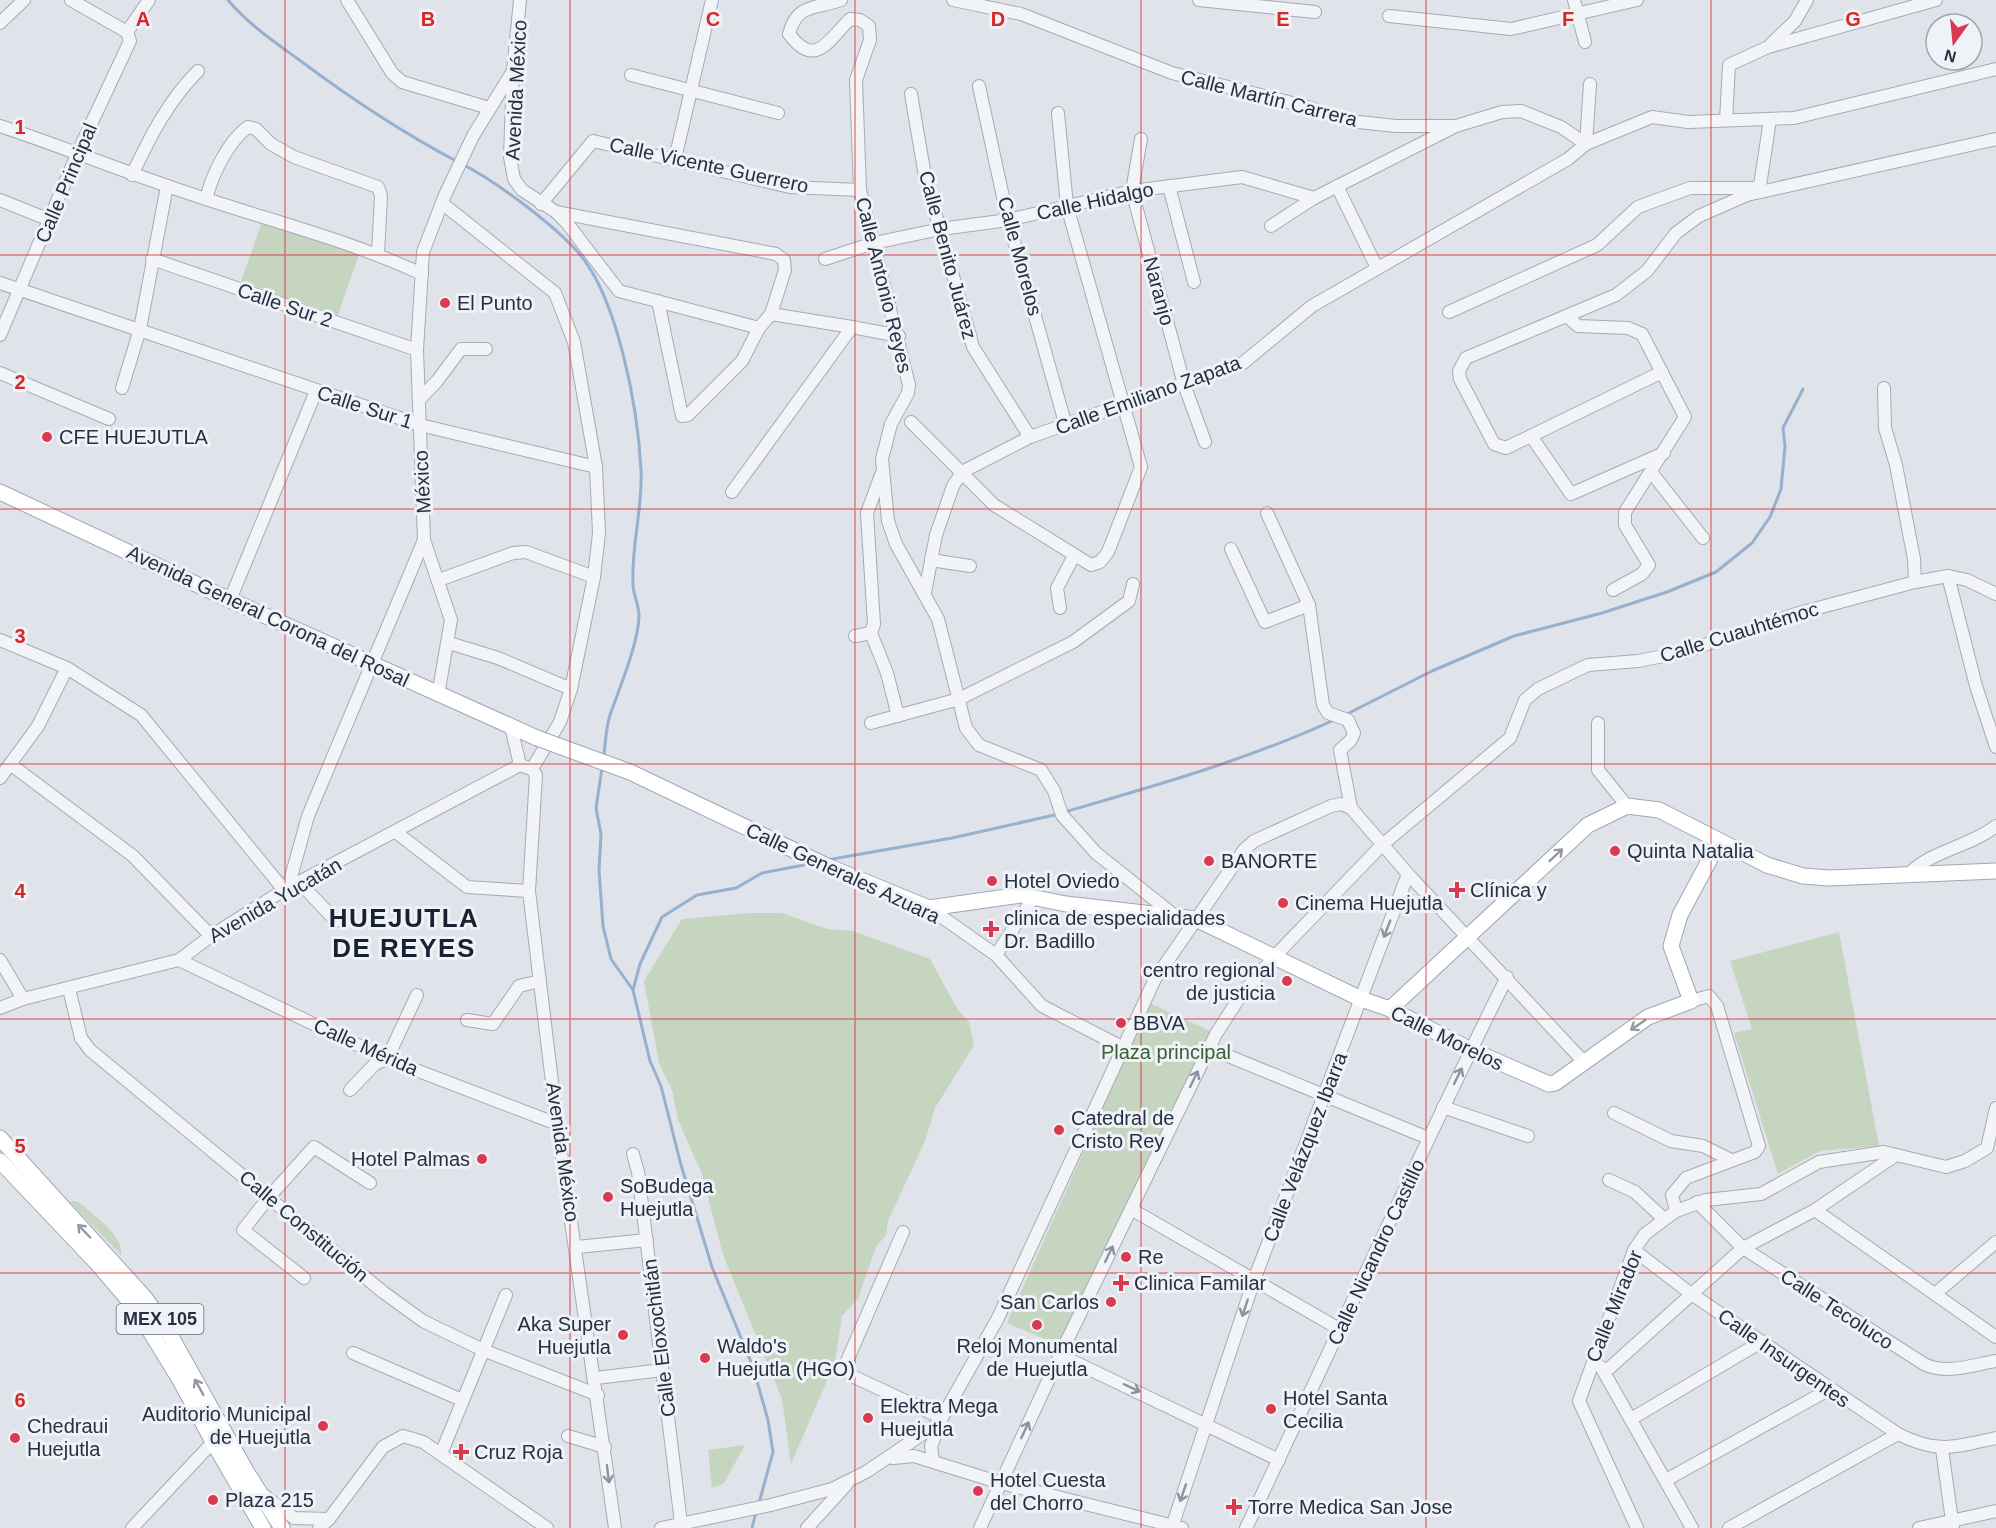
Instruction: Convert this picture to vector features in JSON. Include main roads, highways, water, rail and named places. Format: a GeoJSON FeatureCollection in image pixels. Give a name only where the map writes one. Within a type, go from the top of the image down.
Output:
{"type":"FeatureCollection","features":[{"type":"Feature","properties":{"kind":"main road","name":"Avenida General Corona del Rosal"},"geometry":{"type":"LineString","coordinates":[[0,492],[230,600],[537,738]]}},
{"type":"Feature","properties":{"kind":"main road","name":"Calle Generales Azuara"},"geometry":{"type":"LineString","coordinates":[[537,738],[630,772],[827,866],[929,908]]}},
{"type":"Feature","properties":{"kind":"main road"},"geometry":{"type":"LineString","coordinates":[[1390,1009],[1588,825],[1627,806],[1659,810],[1767,865],[1803,876],[1829,878],[1996,872]]}},
{"type":"Feature","properties":{"kind":"main road","name":"Calle Morelos"},"geometry":{"type":"LineString","coordinates":[[929,908],[1021,895],[1196,919],[1361,999],[1390,1009],[1471,1050],[1549,1084],[1555,1083],[1648,1017],[1691,1001],[1671,946],[1680,915],[1719,842]]}},
{"type":"Feature","properties":{"kind":"main road","name":"MEX 105"},"geometry":{"type":"LineString","coordinates":[[0,1138],[145,1298],[176,1344],[282,1528]]}},
{"type":"Feature","properties":{"kind":"main road","name":"MEX 105"},"geometry":{"type":"LineString","coordinates":[[0,1161],[102,1268],[137,1310],[180,1380],[263,1528]]}},
{"type":"Feature","properties":{"kind":"waterway"},"geometry":{"type":"LineString","coordinates":[[228,0],[261,32],[337,87],[396,127],[458,162]]}},
{"type":"Feature","properties":{"kind":"waterway"},"geometry":{"type":"LineString","coordinates":[[464,165],[523,204],[576,250],[591,270],[603,295],[623,354],[635,417],[641,470],[633,570],[633,588],[639,615],[636,638],[609,720],[604,756]]}},
{"type":"Feature","properties":{"kind":"waterway"},"geometry":{"type":"LineString","coordinates":[[1345,715],[1432,671],[1514,636],[1602,613],[1667,592],[1716,572],[1752,543],[1770,517],[1781,489],[1785,446],[1783,428],[1803,389]]}},
{"type":"Feature","properties":{"kind":"waterway"},"geometry":{"type":"LineString","coordinates":[[1065,812],[1235,760],[1334,720]]}},
{"type":"Feature","properties":{"kind":"waterway"},"geometry":{"type":"LineString","coordinates":[[602,768],[596,808],[601,834],[599,871],[603,926],[611,959],[633,990],[650,1061],[661,1086],[681,1165],[712,1267],[753,1367],[768,1420],[773,1452],[759,1503]]}},
{"type":"Feature","properties":{"kind":"waterway"},"geometry":{"type":"LineString","coordinates":[[827,860],[952,838],[1059,814]]}},
{"type":"Feature","properties":{"kind":"waterway"},"geometry":{"type":"LineString","coordinates":[[633,990],[640,964],[662,917],[697,895],[736,888],[762,873],[809,864]]}},
{"type":"Feature","properties":{"kind":"waterway"},"geometry":{"type":"LineString","coordinates":[[752,1528],[756,1512]]}},
{"type":"Feature","properties":{"kind":"place","name":"El Punto"},"geometry":{"type":"Point","coordinates":[445,303]}},
{"type":"Feature","properties":{"kind":"place","name":"CFE HUEJUTLA"},"geometry":{"type":"Point","coordinates":[47,437]}},
{"type":"Feature","properties":{"kind":"place","name":"Quinta Natalia"},"geometry":{"type":"Point","coordinates":[1615,851]}},
{"type":"Feature","properties":{"kind":"place","name":"BANORTE"},"geometry":{"type":"Point","coordinates":[1209,861]}},
{"type":"Feature","properties":{"kind":"place","name":"Hotel Oviedo"},"geometry":{"type":"Point","coordinates":[992,881]}},
{"type":"Feature","properties":{"kind":"place","name":"Clínica y"},"geometry":{"type":"Point","coordinates":[1457,890]}},
{"type":"Feature","properties":{"kind":"place","name":"Cinema Huejutla"},"geometry":{"type":"Point","coordinates":[1283,903]}},
{"type":"Feature","properties":{"kind":"place","name":"clinica de especialidades Dr. Badillo"},"geometry":{"type":"Point","coordinates":[991,929]}},
{"type":"Feature","properties":{"kind":"place","name":"centro regional de justicia"},"geometry":{"type":"Point","coordinates":[1287,981]}},
{"type":"Feature","properties":{"kind":"place","name":"BBVA"},"geometry":{"type":"Point","coordinates":[1121,1023]}},
{"type":"Feature","properties":{"kind":"place","name":"Catedral de Cristo Rey"},"geometry":{"type":"Point","coordinates":[1059,1130]}},
{"type":"Feature","properties":{"kind":"place","name":"Hotel Palmas"},"geometry":{"type":"Point","coordinates":[482,1159]}},
{"type":"Feature","properties":{"kind":"place","name":"SoBudega Huejutla"},"geometry":{"type":"Point","coordinates":[608,1197]}},
{"type":"Feature","properties":{"kind":"place","name":"Re"},"geometry":{"type":"Point","coordinates":[1126,1257]}},
{"type":"Feature","properties":{"kind":"place","name":"Clinica Familar"},"geometry":{"type":"Point","coordinates":[1121,1283]}},
{"type":"Feature","properties":{"kind":"place","name":"San Carlos"},"geometry":{"type":"Point","coordinates":[1111,1302]}},
{"type":"Feature","properties":{"kind":"place","name":"Reloj Monumental de Huejutla"},"geometry":{"type":"Point","coordinates":[1037,1325]}},
{"type":"Feature","properties":{"kind":"place","name":"Aka Super Huejutla"},"geometry":{"type":"Point","coordinates":[623,1335]}},
{"type":"Feature","properties":{"kind":"place","name":"Waldo's Huejutla (HGO)"},"geometry":{"type":"Point","coordinates":[705,1358]}},
{"type":"Feature","properties":{"kind":"place","name":"Hotel Santa Cecilia"},"geometry":{"type":"Point","coordinates":[1271,1409]}},
{"type":"Feature","properties":{"kind":"place","name":"Elektra Mega Huejutla"},"geometry":{"type":"Point","coordinates":[868,1418]}},
{"type":"Feature","properties":{"kind":"place","name":"Auditorio Municipal de Huejutla"},"geometry":{"type":"Point","coordinates":[323,1426]}},
{"type":"Feature","properties":{"kind":"place","name":"Chedraui Huejutla"},"geometry":{"type":"Point","coordinates":[15,1438]}},
{"type":"Feature","properties":{"kind":"place","name":"Cruz Roja"},"geometry":{"type":"Point","coordinates":[461,1452]}},
{"type":"Feature","properties":{"kind":"place","name":"Hotel Cuesta del Chorro"},"geometry":{"type":"Point","coordinates":[978,1491]}},
{"type":"Feature","properties":{"kind":"place","name":"Plaza 215"},"geometry":{"type":"Point","coordinates":[213,1500]}},
{"type":"Feature","properties":{"kind":"place","name":"Torre Medica San Jose"},"geometry":{"type":"Point","coordinates":[1234,1507]}},
{"type":"Feature","properties":{"kind":"district","name":"HUEJUTLA DE REYES"},"geometry":{"type":"Point","coordinates":[404,933]}},
{"type":"Feature","properties":{"kind":"park label","name":"Plaza principal"},"geometry":{"type":"Point","coordinates":[1166,1052]}}]}
